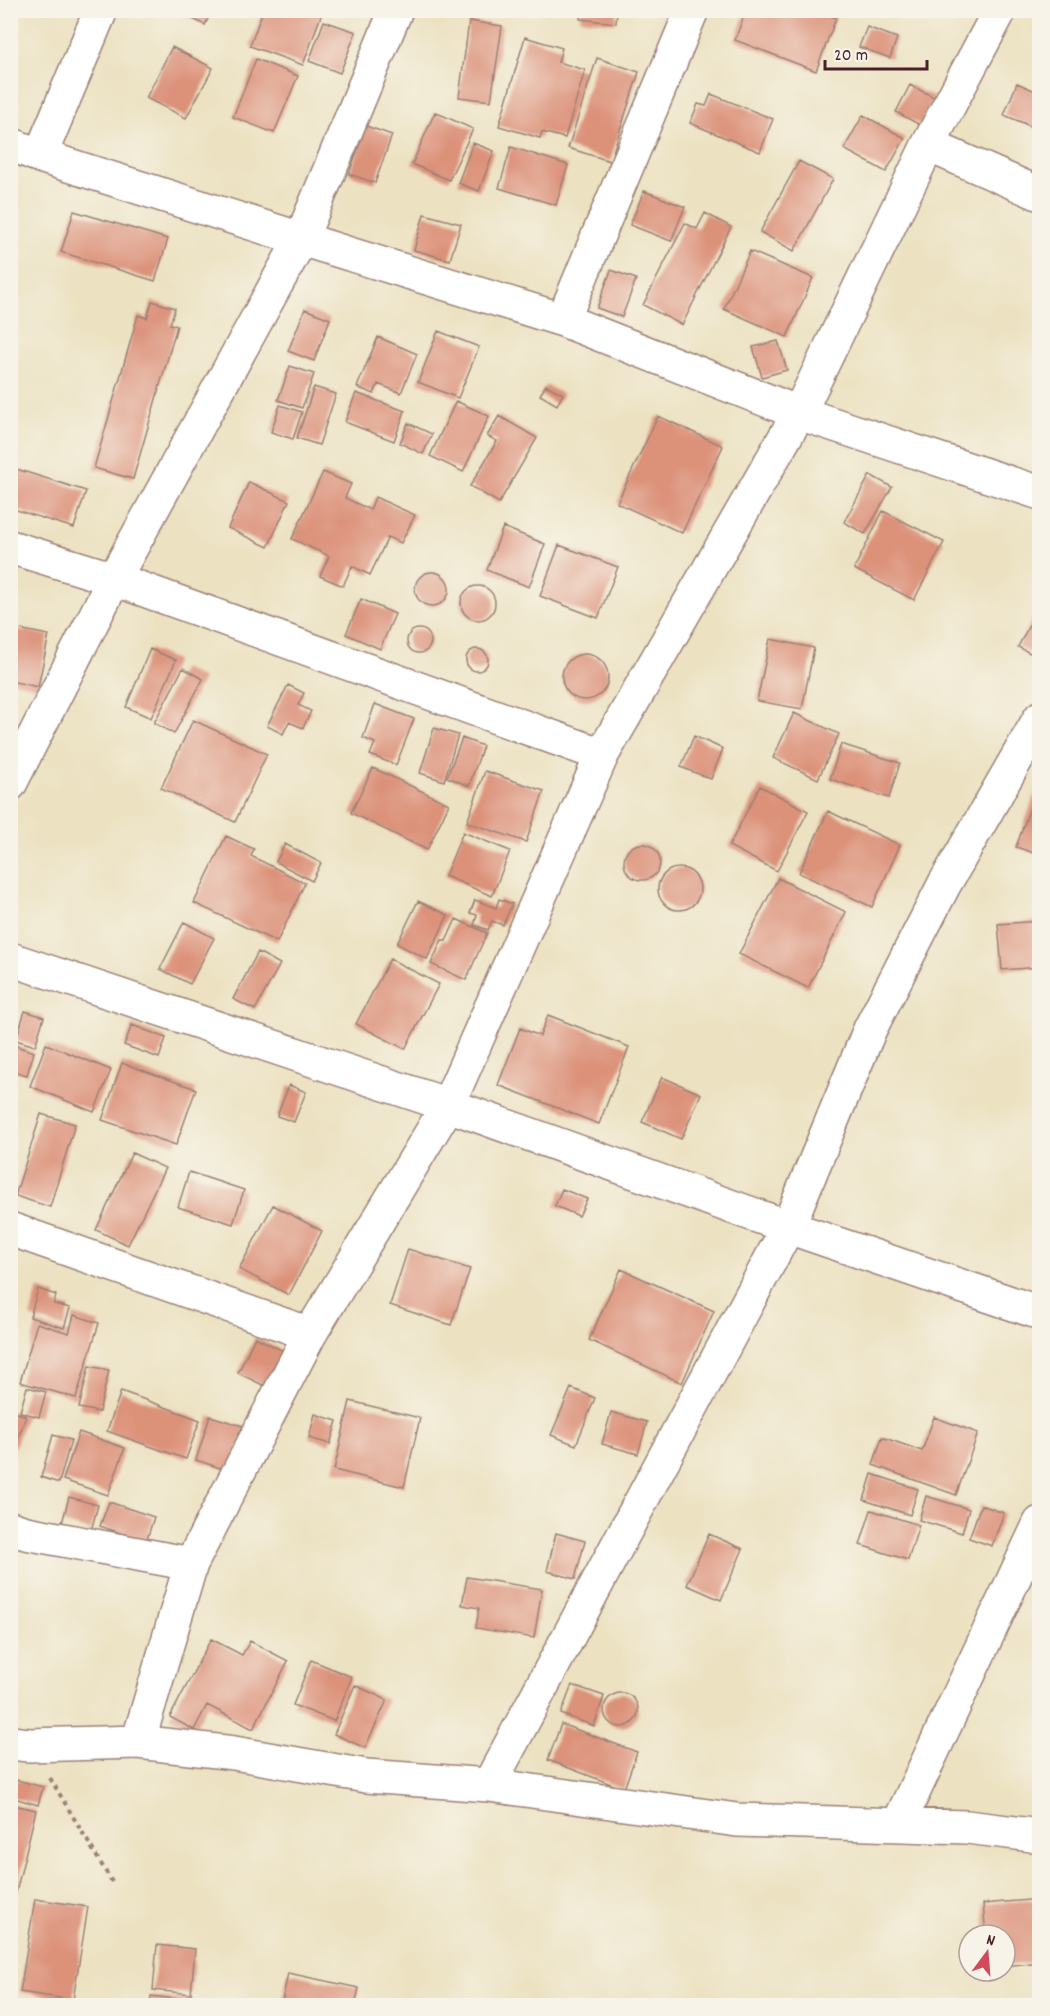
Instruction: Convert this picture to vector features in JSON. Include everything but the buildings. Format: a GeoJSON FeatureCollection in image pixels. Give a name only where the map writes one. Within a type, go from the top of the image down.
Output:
{"type":"FeatureCollection","features":[{"type":"Feature","properties":{"kind":"street"},"geometry":{"type":"LineString","coordinates":[[101,10],[25,150],[563,320],[799,413],[1040,493]]}},
{"type":"Feature","properties":{"kind":"street"},"geometry":{"type":"LineString","coordinates":[[10,784],[114,579],[301,239],[396,10]]}},
{"type":"Feature","properties":{"kind":"street"},"geometry":{"type":"LineString","coordinates":[[563,320],[692,10]]}},
{"type":"Feature","properties":{"kind":"street"},"geometry":{"type":"LineString","coordinates":[[138,1742],[191,1564],[310,1334],[448,1106],[602,755],[799,413],[928,145],[1000,10]]}},
{"type":"Feature","properties":{"kind":"street"},"geometry":{"type":"LineString","coordinates":[[928,145],[1040,194]]}},
{"type":"Feature","properties":{"kind":"street"},"geometry":{"type":"LineString","coordinates":[[10,547],[114,579],[602,755]]}},
{"type":"Feature","properties":{"kind":"street"},"geometry":{"type":"LineString","coordinates":[[489,1785],[788,1227],[870,1029],[944,885],[1040,718]]}},
{"type":"Feature","properties":{"kind":"street"},"geometry":{"type":"LineString","coordinates":[[10,959],[448,1106],[788,1227],[1040,1313]]}},
{"type":"Feature","properties":{"kind":"street"},"geometry":{"type":"LineString","coordinates":[[10,1229],[310,1334]]}},
{"type":"Feature","properties":{"kind":"street"},"geometry":{"type":"LineString","coordinates":[[898,1825],[1040,1523]]}},
{"type":"Feature","properties":{"kind":"street"},"geometry":{"type":"LineString","coordinates":[[10,1528],[191,1564]]}},
{"type":"Feature","properties":{"kind":"street"},"geometry":{"type":"LineString","coordinates":[[20,1744],[138,1742],[234,1754],[366,1776],[489,1785],[737,1820],[967,1827],[1040,1836]]}},
{"type":"Feature","properties":{"kind":"path"},"geometry":{"type":"LineString","coordinates":[[20,1744],[112,1882]]}}]}
